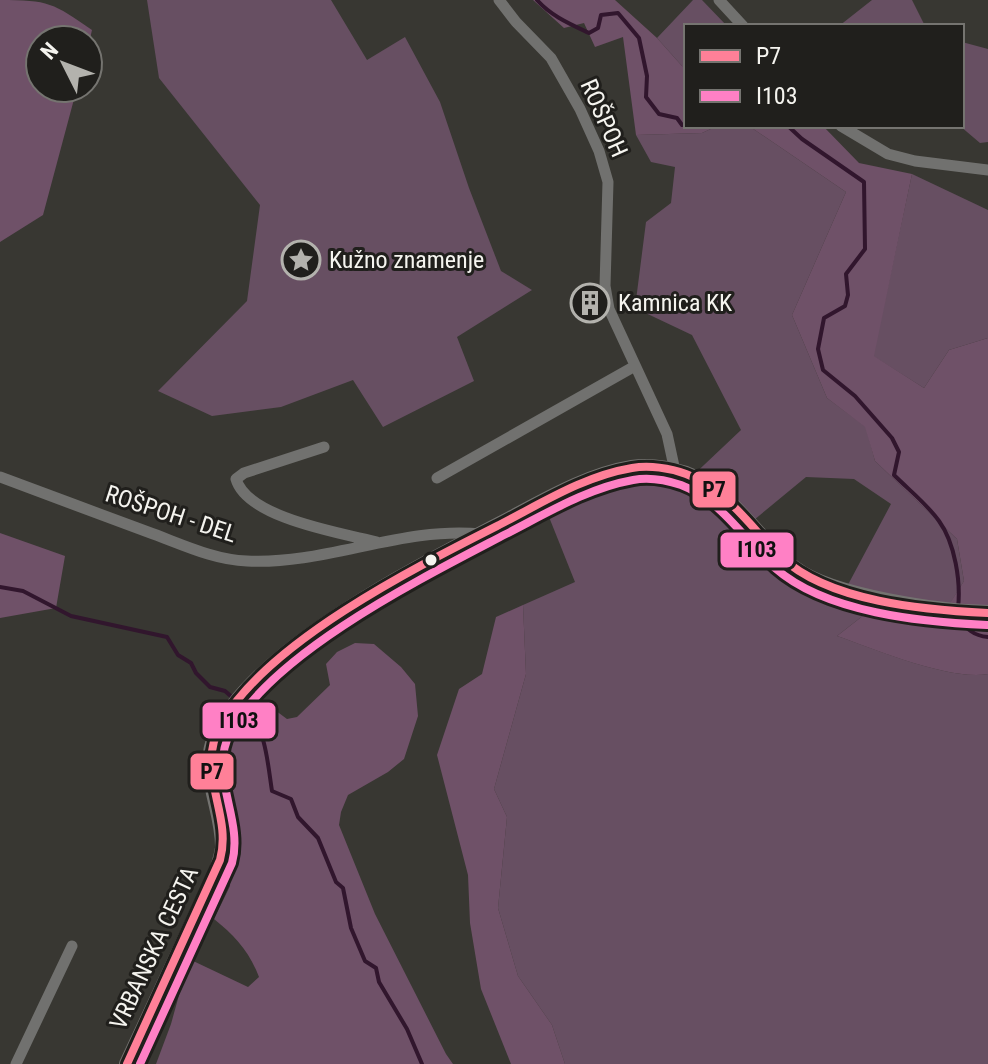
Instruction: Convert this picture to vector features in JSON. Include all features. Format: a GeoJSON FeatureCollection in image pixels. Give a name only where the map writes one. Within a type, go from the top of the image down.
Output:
{"type":"FeatureCollection","features":[{"type":"Feature","properties":{"kind":"street","name":"ROŠPOH"},"geometry":{"type":"LineString","coordinates":[[499,0],[551,58],[599,151],[608,182],[605,286],[616,327],[667,434],[675,471]]}},
{"type":"Feature","properties":{"kind":"street"},"geometry":{"type":"LineString","coordinates":[[719,0],[741,24]]}},
{"type":"Feature","properties":{"kind":"street"},"geometry":{"type":"LineString","coordinates":[[844,128],[888,154],[915,161],[988,170]]}},
{"type":"Feature","properties":{"kind":"street"},"geometry":{"type":"LineString","coordinates":[[437,478],[635,366]]}},
{"type":"Feature","properties":{"kind":"street","name":"ROŠPOH - DEL"},"geometry":{"type":"LineString","coordinates":[[324,447],[244,473],[236,479],[238,487],[269,510],[305,524],[380,543]]}},
{"type":"Feature","properties":{"kind":"street"},"geometry":{"type":"LineString","coordinates":[[481,534],[595,477],[634,467],[675,471],[697,479],[735,508],[795,570],[833,587],[881,600],[980,613]]}},
{"type":"Feature","properties":{"kind":"street","name":"ROŠPOH - DEL"},"geometry":{"type":"LineString","coordinates":[[0,477],[195,549],[245,561],[307,559],[455,531],[481,534]]}},
{"type":"Feature","properties":{"kind":"street","name":"VRBANSKA CESTA"},"geometry":{"type":"LineString","coordinates":[[127,1064],[217,871],[223,850],[209,771],[210,753],[229,714],[284,655],[326,625],[481,534]]}},
{"type":"Feature","properties":{"kind":"street"},"geometry":{"type":"LineString","coordinates":[[16,1064],[72,946]]}},
{"type":"Feature","properties":{"kind":"shaded area"},"geometry":{"type":"Polygon","coordinates":[[[0,0],[40,2],[83,24],[24,24],[24,104],[73,104],[43,215],[0,242],[0,0]]]}},
{"type":"Feature","properties":{"kind":"shaded area"},"geometry":{"type":"Polygon","coordinates":[[[147,0],[331,0],[367,60],[405,37],[440,102],[501,271],[532,290],[457,337],[474,381],[383,427],[353,380],[281,407],[212,416],[158,391],[247,301],[260,205],[159,78],[147,0]]]}},
{"type":"Feature","properties":{"kind":"shaded area"},"geometry":{"type":"Polygon","coordinates":[[[533,0],[615,0],[684,66],[684,128],[713,128],[702,133],[636,135],[623,37],[595,47],[584,23],[564,28],[533,0]]]}},
{"type":"Feature","properties":{"kind":"shaded area"},"geometry":{"type":"Polygon","coordinates":[[[693,0],[702,0],[725,24],[684,24],[684,66],[657,38],[693,0]]]}},
{"type":"Feature","properties":{"kind":"shaded area"},"geometry":{"type":"Polygon","coordinates":[[[872,0],[912,0],[924,24],[842,24],[872,0]]]}},
{"type":"Feature","properties":{"kind":"shaded area"},"geometry":{"type":"Polygon","coordinates":[[[964,43],[988,49],[988,142],[980,143],[962,128],[964,43]]]}},
{"type":"Feature","properties":{"kind":"shaded area"},"geometry":{"type":"Polygon","coordinates":[[[752,128],[846,192],[792,315],[827,398],[866,427],[875,461],[957,539],[964,581],[941,618],[878,604],[837,636],[934,668],[972,675],[988,674],[988,1064],[565,1064],[552,1025],[518,976],[498,908],[507,817],[494,789],[526,674],[523,605],[575,582],[545,507],[593,480],[637,475],[686,482],[741,430],[692,335],[635,308],[646,222],[671,203],[675,167],[651,162],[636,135],[752,128]],[[806,477],[743,529],[780,568],[842,596],[891,504],[854,479],[806,477]]]}},
{"type":"Feature","properties":{"kind":"shaded area"},"geometry":{"type":"Polygon","coordinates":[[[752,128],[825,128],[859,163],[912,174],[874,356],[924,388],[949,350],[988,338],[988,674],[972,675],[933,668],[837,636],[878,604],[941,617],[964,581],[957,539],[875,461],[865,427],[827,398],[792,315],[846,192],[752,128]]]}},
{"type":"Feature","properties":{"kind":"shaded area"},"geometry":{"type":"Polygon","coordinates":[[[912,174],[988,210],[988,338],[949,350],[924,388],[873,356],[912,174]]]}},
{"type":"Feature","properties":{"kind":"shaded area"},"geometry":{"type":"Polygon","coordinates":[[[0,533],[65,556],[56,608],[0,618],[0,533]]]}},
{"type":"Feature","properties":{"kind":"shaded area"},"geometry":{"type":"Polygon","coordinates":[[[523,605],[526,674],[494,789],[507,817],[498,908],[518,976],[552,1025],[565,1064],[511,1064],[481,989],[470,923],[468,875],[437,755],[459,689],[482,674],[496,617],[523,605]]]}},
{"type":"Feature","properties":{"kind":"shaded area"},"geometry":{"type":"Polygon","coordinates":[[[355,643],[374,644],[401,667],[415,684],[418,716],[404,759],[348,795],[339,825],[375,914],[453,1064],[156,1064],[189,959],[248,987],[259,977],[241,945],[214,919],[230,886],[233,814],[230,790],[223,771],[222,751],[240,718],[260,699],[287,719],[297,717],[330,685],[326,664],[337,652],[355,643]]]}},
{"type":"Feature","properties":{"kind":"waterway"},"geometry":{"type":"LineString","coordinates":[[537,0],[555,15],[589,33],[598,28],[601,15],[618,13],[639,38],[647,76],[646,97],[659,114],[677,118],[684,125]]}},
{"type":"Feature","properties":{"kind":"waterway"},"geometry":{"type":"LineString","coordinates":[[790,128],[864,182],[865,249],[846,274],[848,295],[845,306],[824,318],[818,349],[823,370],[855,396],[892,438],[899,452],[894,475],[929,509],[945,530],[956,563],[958,608]]}},
{"type":"Feature","properties":{"kind":"waterway"},"geometry":{"type":"LineString","coordinates":[[0,587],[23,591],[71,616],[167,637],[178,655],[191,663],[210,687],[225,691],[233,698]]}},
{"type":"Feature","properties":{"kind":"waterway"},"geometry":{"type":"LineString","coordinates":[[957,617],[970,631],[988,637]]}},
{"type":"Feature","properties":{"kind":"waterway"},"geometry":{"type":"LineString","coordinates":[[249,712],[263,739],[272,791],[291,799],[298,817],[318,838],[336,882],[343,888],[351,928],[365,961],[376,968],[379,982],[407,1029],[422,1064]]}},
{"type":"Feature","properties":{"kind":"transit line","name":"P7"},"geometry":{"type":"LineString","coordinates":[[127,1064],[220,860],[222,826],[211,759],[221,724],[243,694],[272,664],[307,636],[387,585],[465,542],[597,477],[632,468],[659,468],[686,474],[714,489],[781,557],[825,584],[851,594],[907,606],[988,613]]}},
{"type":"Feature","properties":{"kind":"transit line","name":"I103"},"geometry":{"type":"LineString","coordinates":[[140,1064],[232,863],[234,830],[224,781],[224,749],[230,733],[251,703],[280,674],[354,619],[435,571],[537,518],[584,495],[616,484],[645,479],[669,482],[708,500],[775,568],[820,595],[847,605],[905,618],[987,625]]}},
{"type":"Feature","properties":{"kind":"place","name":"Kužno znamenje"},"geometry":{"type":"Point","coordinates":[301,260]}},
{"type":"Feature","properties":{"kind":"place","name":"Kamnica KK"},"geometry":{"type":"Point","coordinates":[590,303]}}]}
